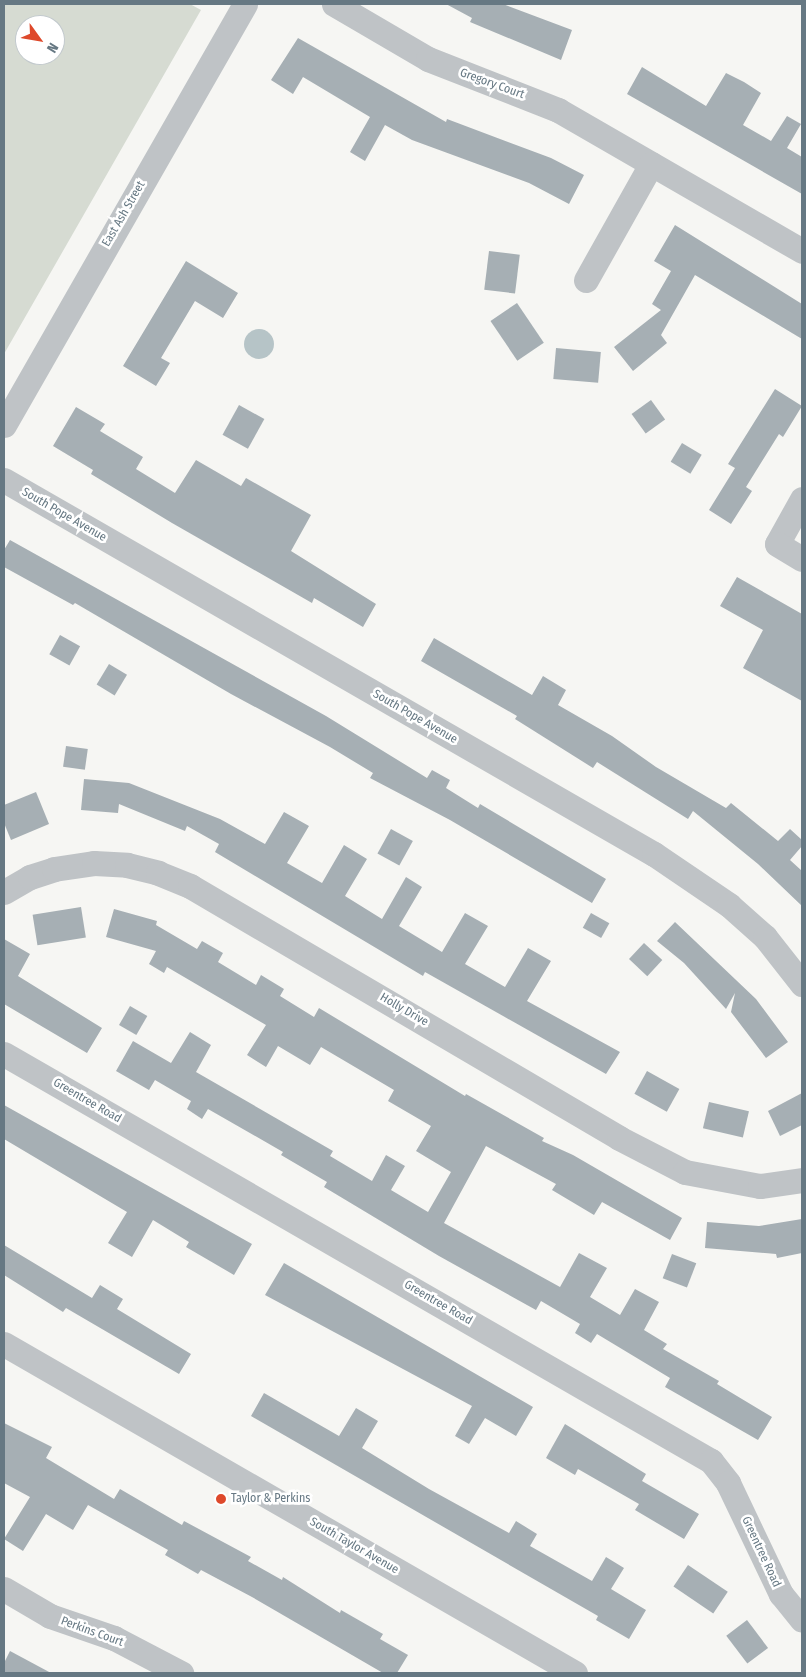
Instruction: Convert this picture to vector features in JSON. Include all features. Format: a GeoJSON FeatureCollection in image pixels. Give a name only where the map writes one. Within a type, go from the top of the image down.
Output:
{"type":"FeatureCollection","features":[{"type":"Feature","properties":{"kind":"street","name":"East Ash Street"},"geometry":{"type":"LineString","coordinates":[[4,425],[245,4]]}},
{"type":"Feature","properties":{"kind":"street","name":"Gregory Court"},"geometry":{"type":"LineString","coordinates":[[334,4],[428,59],[558,110],[802,252]]}},
{"type":"Feature","properties":{"kind":"street"},"geometry":{"type":"LineString","coordinates":[[586,280],[652,164]]}},
{"type":"Feature","properties":{"kind":"street","name":"South Pope Avenue"},"geometry":{"type":"LineString","coordinates":[[4,480],[654,854],[730,905],[765,937],[802,984]]}},
{"type":"Feature","properties":{"kind":"street"},"geometry":{"type":"LineString","coordinates":[[802,499],[776,544],[802,558]]}},
{"type":"Feature","properties":{"kind":"street","name":"Holly Drive"},"geometry":{"type":"LineString","coordinates":[[4,892],[30,877],[54,869],[94,863],[127,865],[158,872],[190,886],[619,1138],[685,1172],[760,1186],[802,1180]]}},
{"type":"Feature","properties":{"kind":"street","name":"Greentree Road"},"geometry":{"type":"LineString","coordinates":[[4,1054],[711,1461],[725,1478],[781,1594],[802,1620]]}},
{"type":"Feature","properties":{"kind":"street","name":"South Taylor Avenue"},"geometry":{"type":"LineString","coordinates":[[4,1344],[575,1673]]}},
{"type":"Feature","properties":{"kind":"street","name":"Perkins Court"},"geometry":{"type":"LineString","coordinates":[[4,1589],[50,1616],[114,1638],[181,1673]]}},
{"type":"Feature","properties":{"kind":"shaded area"},"geometry":{"type":"Polygon","coordinates":[[[4,4],[190,4],[201,10],[4,354],[4,4]]]}},
{"type":"Feature","properties":{"kind":"shaded area"},"geometry":{"type":"Polygon","coordinates":[[[259,329],[265,330],[273,338],[273,350],[265,358],[259,359],[253,358],[245,350],[244,344],[245,338],[253,330],[259,329]]]}},
{"type":"Feature","properties":{"kind":"building"},"geometry":{"type":"Polygon","coordinates":[[[446,4],[503,4],[572,30],[561,60],[470,22],[472,18],[446,4]]]}},
{"type":"Feature","properties":{"kind":"building"},"geometry":{"type":"Polygon","coordinates":[[[298,38],[446,122],[447,119],[551,158],[584,175],[569,204],[529,183],[412,140],[385,125],[365,161],[350,152],[370,117],[303,77],[293,94],[271,80],[298,38]]]}},
{"type":"Feature","properties":{"kind":"building"},"geometry":{"type":"Polygon","coordinates":[[[642,67],[706,106],[726,73],[744,82],[761,93],[743,125],[771,141],[787,116],[801,124],[787,148],[802,157],[802,194],[627,94],[642,67]]]}},
{"type":"Feature","properties":{"kind":"building"},"geometry":{"type":"Polygon","coordinates":[[[675,225],[802,304],[802,339],[695,275],[661,335],[667,343],[633,371],[614,347],[661,310],[652,304],[671,271],[654,261],[675,225]]]}},
{"type":"Feature","properties":{"kind":"building"},"geometry":{"type":"Polygon","coordinates":[[[489,251],[520,255],[515,293],[484,290],[489,251]]]}},
{"type":"Feature","properties":{"kind":"building"},"geometry":{"type":"Polygon","coordinates":[[[186,261],[238,293],[223,318],[195,301],[161,358],[170,363],[156,386],[123,366],[186,261]]]}},
{"type":"Feature","properties":{"kind":"building"},"geometry":{"type":"Polygon","coordinates":[[[517,303],[544,343],[517,361],[490,321],[517,303]]]}},
{"type":"Feature","properties":{"kind":"building"},"geometry":{"type":"Polygon","coordinates":[[[556,348],[601,352],[598,383],[553,379],[556,348]]]}},
{"type":"Feature","properties":{"kind":"building"},"geometry":{"type":"Polygon","coordinates":[[[775,389],[802,406],[783,437],[779,434],[746,487],[752,491],[731,524],[709,510],[735,468],[728,464],[775,389]]]}},
{"type":"Feature","properties":{"kind":"building"},"geometry":{"type":"Polygon","coordinates":[[[651,400],[665,419],[646,434],[632,414],[651,400]]]}},
{"type":"Feature","properties":{"kind":"building"},"geometry":{"type":"Polygon","coordinates":[[[239,405],[264,419],[248,449],[223,435],[239,405]]]}},
{"type":"Feature","properties":{"kind":"building"},"geometry":{"type":"Polygon","coordinates":[[[76,407],[105,424],[100,431],[143,457],[136,469],[175,493],[196,460],[241,486],[246,478],[311,515],[291,551],[376,604],[363,627],[314,598],[312,603],[172,523],[91,474],[93,470],[53,446],[76,407]]]}},
{"type":"Feature","properties":{"kind":"building"},"geometry":{"type":"Polygon","coordinates":[[[682,443],[702,455],[690,474],[671,462],[682,443]]]}},
{"type":"Feature","properties":{"kind":"building"},"geometry":{"type":"Polygon","coordinates":[[[10,540],[326,716],[427,778],[432,770],[450,780],[446,788],[478,808],[480,804],[606,879],[592,903],[450,820],[370,778],[373,773],[330,747],[231,694],[75,603],[73,605],[4,567],[4,550],[10,540]]]}},
{"type":"Feature","properties":{"kind":"building"},"geometry":{"type":"Polygon","coordinates":[[[737,577],[802,614],[802,701],[743,668],[763,630],[720,606],[737,577]]]}},
{"type":"Feature","properties":{"kind":"building"},"geometry":{"type":"Polygon","coordinates":[[[60,635],[80,646],[69,665],[49,654],[60,635]]]}},
{"type":"Feature","properties":{"kind":"building"},"geometry":{"type":"Polygon","coordinates":[[[434,638],[532,695],[543,676],[566,690],[558,705],[612,736],[656,767],[726,808],[731,803],[778,841],[790,829],[802,840],[802,846],[790,860],[802,871],[802,906],[758,864],[693,811],[688,819],[597,762],[593,768],[515,719],[517,716],[421,661],[434,638]]]}},
{"type":"Feature","properties":{"kind":"building"},"geometry":{"type":"Polygon","coordinates":[[[109,664],[127,675],[115,695],[97,685],[109,664]]]}},
{"type":"Feature","properties":{"kind":"building"},"geometry":{"type":"Polygon","coordinates":[[[66,746],[88,749],[85,770],[63,767],[66,746]]]}},
{"type":"Feature","properties":{"kind":"building"},"geometry":{"type":"Polygon","coordinates":[[[84,779],[129,783],[220,819],[265,844],[284,812],[309,826],[287,863],[322,883],[344,845],[367,859],[345,896],[382,919],[406,877],[422,887],[399,926],[442,952],[465,913],[488,926],[465,964],[505,987],[528,948],[551,961],[527,1001],[620,1052],[606,1074],[425,972],[423,976],[215,852],[219,844],[187,826],[185,831],[119,804],[118,813],[81,810],[84,779]]]}},
{"type":"Feature","properties":{"kind":"building"},"geometry":{"type":"Polygon","coordinates":[[[36,792],[49,824],[11,840],[4,823],[4,805],[36,792]]]}},
{"type":"Feature","properties":{"kind":"building"},"geometry":{"type":"Polygon","coordinates":[[[391,829],[413,841],[399,866],[377,853],[391,829]]]}},
{"type":"Feature","properties":{"kind":"building"},"geometry":{"type":"Polygon","coordinates":[[[81,907],[86,938],[37,945],[33,915],[81,907]]]}},
{"type":"Feature","properties":{"kind":"building"},"geometry":{"type":"Polygon","coordinates":[[[114,909],[157,921],[156,925],[197,949],[202,941],[223,953],[218,962],[256,985],[261,975],[284,989],[280,996],[314,1017],[319,1008],[465,1096],[466,1094],[544,1138],[542,1141],[573,1155],[682,1218],[670,1240],[602,1202],[594,1215],[552,1190],[556,1184],[486,1146],[444,1223],[560,1287],[579,1253],[607,1268],[590,1297],[620,1315],[635,1289],[659,1302],[644,1330],[667,1344],[663,1349],[719,1381],[717,1384],[772,1417],[758,1440],[665,1387],[670,1378],[597,1334],[591,1343],[575,1333],[580,1324],[541,1301],[536,1310],[439,1256],[324,1187],[327,1182],[281,1155],[283,1152],[208,1109],[202,1119],[187,1109],[191,1101],[155,1080],[149,1090],[116,1071],[133,1041],[171,1063],[190,1032],[211,1045],[196,1072],[333,1151],[330,1156],[372,1181],[386,1155],[405,1166],[391,1190],[428,1212],[451,1172],[416,1151],[431,1126],[388,1101],[394,1090],[321,1047],[310,1065],[278,1046],[266,1067],[247,1055],[266,1025],[167,967],[164,973],[149,964],[156,951],[106,937],[114,909]]]}},
{"type":"Feature","properties":{"kind":"building"},"geometry":{"type":"Polygon","coordinates":[[[591,913],[609,923],[601,938],[583,928],[591,913]]]}},
{"type":"Feature","properties":{"kind":"building"},"geometry":{"type":"Polygon","coordinates":[[[675,922],[756,999],[788,1042],[766,1058],[731,1012],[735,993],[726,1009],[684,963],[657,941],[675,922]]]}},
{"type":"Feature","properties":{"kind":"building"},"geometry":{"type":"Polygon","coordinates":[[[4,939],[30,954],[18,976],[102,1028],[87,1053],[4,1004],[4,939]]]}},
{"type":"Feature","properties":{"kind":"building"},"geometry":{"type":"Polygon","coordinates":[[[644,943],[662,960],[647,976],[629,959],[644,943]]]}},
{"type":"Feature","properties":{"kind":"building"},"geometry":{"type":"Polygon","coordinates":[[[130,1006],[147,1016],[136,1035],[119,1025],[130,1006]]]}},
{"type":"Feature","properties":{"kind":"building"},"geometry":{"type":"Polygon","coordinates":[[[647,1071],[679,1089],[667,1112],[634,1094],[647,1071]]]}},
{"type":"Feature","properties":{"kind":"building"},"geometry":{"type":"Polygon","coordinates":[[[802,1093],[802,1125],[780,1136],[768,1111],[802,1093]]]}},
{"type":"Feature","properties":{"kind":"building"},"geometry":{"type":"Polygon","coordinates":[[[709,1102],[749,1111],[743,1138],[703,1128],[709,1102]]]}},
{"type":"Feature","properties":{"kind":"building"},"geometry":{"type":"Polygon","coordinates":[[[4,1105],[252,1244],[234,1275],[186,1247],[189,1242],[153,1220],[132,1257],[108,1243],[127,1212],[4,1139],[4,1105]]]}},
{"type":"Feature","properties":{"kind":"building"},"geometry":{"type":"Polygon","coordinates":[[[802,1219],[802,1253],[777,1258],[776,1254],[705,1248],[707,1222],[759,1226],[802,1219]]]}},
{"type":"Feature","properties":{"kind":"building"},"geometry":{"type":"Polygon","coordinates":[[[4,1245],[92,1298],[100,1285],[123,1299],[117,1309],[191,1354],[179,1374],[66,1308],[63,1312],[4,1275],[4,1245]]]}},
{"type":"Feature","properties":{"kind":"building"},"geometry":{"type":"Polygon","coordinates":[[[672,1254],[696,1263],[687,1288],[663,1278],[672,1254]]]}},
{"type":"Feature","properties":{"kind":"building"},"geometry":{"type":"Polygon","coordinates":[[[284,1263],[533,1407],[516,1436],[485,1418],[469,1444],[455,1436],[472,1406],[265,1295],[284,1263]]]}},
{"type":"Feature","properties":{"kind":"building"},"geometry":{"type":"Polygon","coordinates":[[[264,1393],[339,1436],[356,1408],[378,1421],[362,1448],[429,1489],[509,1533],[516,1521],[537,1534],[530,1546],[592,1581],[606,1557],[624,1568],[611,1589],[646,1610],[629,1639],[596,1620],[598,1616],[251,1416],[264,1393]]]}},
{"type":"Feature","properties":{"kind":"building"},"geometry":{"type":"Polygon","coordinates":[[[4,1423],[52,1447],[46,1458],[114,1499],[120,1489],[182,1525],[184,1521],[251,1557],[248,1561],[282,1580],[283,1577],[340,1613],[341,1610],[383,1634],[380,1639],[408,1655],[397,1673],[383,1673],[252,1597],[201,1570],[198,1574],[165,1555],[168,1550],[88,1505],[73,1530],[46,1514],[23,1551],[4,1539],[30,1497],[4,1483],[4,1423]]]}},
{"type":"Feature","properties":{"kind":"building"},"geometry":{"type":"Polygon","coordinates":[[[565,1424],[646,1474],[642,1481],[699,1514],[684,1539],[635,1510],[639,1504],[578,1469],[575,1475],[546,1458],[565,1424]]]}},
{"type":"Feature","properties":{"kind":"building"},"geometry":{"type":"Polygon","coordinates":[[[688,1565],[728,1592],[713,1613],[673,1587],[688,1565]]]}},
{"type":"Feature","properties":{"kind":"building"},"geometry":{"type":"Polygon","coordinates":[[[747,1620],[768,1648],[747,1664],[726,1636],[747,1620]]]}},
{"type":"Feature","properties":{"kind":"building"},"geometry":{"type":"Polygon","coordinates":[[[10,1651],[51,1673],[4,1673],[4,1663],[10,1651]]]}},
{"type":"Feature","properties":{"kind":"place","name":"Taylor & Perkins"},"geometry":{"type":"Point","coordinates":[221,1499]}}]}
